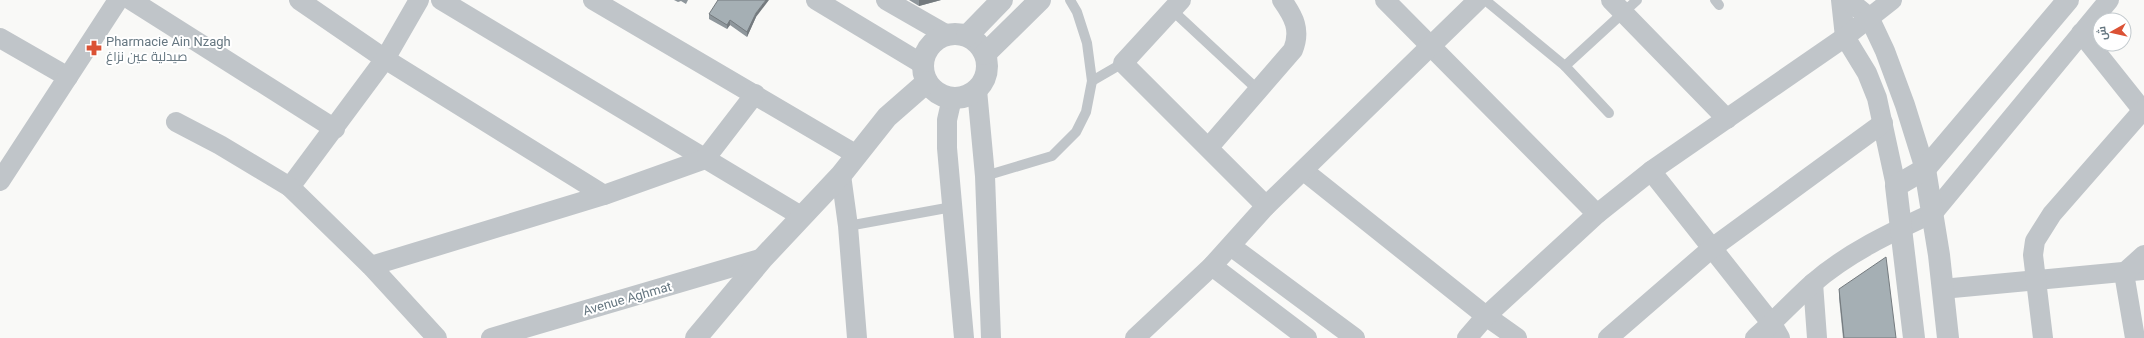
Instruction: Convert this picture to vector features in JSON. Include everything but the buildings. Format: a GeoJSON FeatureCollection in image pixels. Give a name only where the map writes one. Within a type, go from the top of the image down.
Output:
{"type":"FeatureCollection","features":[{"type":"Feature","properties":{"kind":"street"},"geometry":{"type":"LineString","coordinates":[[0,181],[118,0]]}},
{"type":"Feature","properties":{"kind":"street"},"geometry":{"type":"LineString","coordinates":[[131,0],[335,129]]}},
{"type":"Feature","properties":{"kind":"street"},"geometry":{"type":"LineString","coordinates":[[290,187],[335,129],[385,59],[419,0]]}},
{"type":"Feature","properties":{"kind":"street"},"geometry":{"type":"LineString","coordinates":[[441,0],[801,216]]}},
{"type":"Feature","properties":{"kind":"street"},"geometry":{"type":"LineString","coordinates":[[593,0],[857,155]]}},
{"type":"Feature","properties":{"kind":"street"},"geometry":{"type":"LineString","coordinates":[[816,0],[925,74],[939,94],[952,98],[965,96],[977,90],[984,82],[987,72],[986,54],[977,42],[957,35],[886,0]]}},
{"type":"Feature","properties":{"kind":"street"},"geometry":{"type":"LineString","coordinates":[[696,338],[763,258],[841,175],[887,117],[925,74],[924,58],[930,46],[937,39],[957,35],[1002,0]]}},
{"type":"Feature","properties":{"kind":"street"},"geometry":{"type":"LineString","coordinates":[[986,54],[1040,0]]}},
{"type":"Feature","properties":{"kind":"street"},"geometry":{"type":"LineString","coordinates":[[1208,146],[1293,50],[1298,31],[1292,15],[1282,0]]}},
{"type":"Feature","properties":{"kind":"street"},"geometry":{"type":"LineString","coordinates":[[1385,0],[1596,214]]}},
{"type":"Feature","properties":{"kind":"street"},"geometry":{"type":"LineString","coordinates":[[1145,335],[1232,247],[1266,206],[1304,171],[1429,46],[1478,0]]}},
{"type":"Feature","properties":{"kind":"street"},"geometry":{"type":"LineString","coordinates":[[1841,0],[1845,37],[1867,73],[1877,98],[1883,123],[1896,186],[1914,338]]}},
{"type":"Feature","properties":{"kind":"street"},"geometry":{"type":"LineString","coordinates":[[1848,0],[1869,17],[1894,72],[1925,169],[1933,213],[1948,338]]}},
{"type":"Feature","properties":{"kind":"street"},"geometry":{"type":"LineString","coordinates":[[1467,338],[1486,316],[1596,214],[1651,171],[1845,37],[1892,0]]}},
{"type":"Feature","properties":{"kind":"street"},"geometry":{"type":"LineString","coordinates":[[1896,186],[1925,169],[2068,0]]}},
{"type":"Feature","properties":{"kind":"street"},"geometry":{"type":"LineString","coordinates":[[1755,338],[1776,331],[1813,283],[1861,251],[1901,228],[1933,213],[2109,0]]}},
{"type":"Feature","properties":{"kind":"street"},"geometry":{"type":"LineString","coordinates":[[304,1],[385,59],[604,195]]}},
{"type":"Feature","properties":{"kind":"street"},"geometry":{"type":"LineString","coordinates":[[1624,4],[1727,119]]}},
{"type":"Feature","properties":{"kind":"street"},"geometry":{"type":"LineString","coordinates":[[1177,5],[1124,63],[1266,206]]}},
{"type":"Feature","properties":{"kind":"street"},"geometry":{"type":"LineString","coordinates":[[2043,338],[2033,255],[2035,241],[2042,229],[2143,111],[2081,33]]}},
{"type":"Feature","properties":{"kind":"street"},"geometry":{"type":"LineString","coordinates":[[0,38],[68,77]]}},
{"type":"Feature","properties":{"kind":"street"},"geometry":{"type":"LineString","coordinates":[[977,90],[985,176],[991,338]]}},
{"type":"Feature","properties":{"kind":"street"},"geometry":{"type":"LineString","coordinates":[[371,266],[604,195],[705,159],[755,94]]}},
{"type":"Feature","properties":{"kind":"street"},"geometry":{"type":"LineString","coordinates":[[952,98],[947,120],[947,148],[964,338]]}},
{"type":"Feature","properties":{"kind":"street"},"geometry":{"type":"LineString","coordinates":[[176,122],[220,145],[290,187],[371,266],[437,338]]}},
{"type":"Feature","properties":{"kind":"street"},"geometry":{"type":"LineString","coordinates":[[1608,338],[1712,248],[1883,123]]}},
{"type":"Feature","properties":{"kind":"street"},"geometry":{"type":"LineString","coordinates":[[1304,171],[1486,316],[1517,338]]}},
{"type":"Feature","properties":{"kind":"street"},"geometry":{"type":"LineString","coordinates":[[1651,171],[1776,331]]}},
{"type":"Feature","properties":{"kind":"street"},"geometry":{"type":"LineString","coordinates":[[841,175],[848,226],[857,338]]}},
{"type":"Feature","properties":{"kind":"street"},"geometry":{"type":"LineString","coordinates":[[1232,247],[1355,338]]}},
{"type":"Feature","properties":{"kind":"street"},"geometry":{"type":"LineString","coordinates":[[2124,272],[2144,255]]}},
{"type":"Feature","properties":{"kind":"street","name":"Avenue Aghmat"},"geometry":{"type":"LineString","coordinates":[[491,338],[763,258]]}},
{"type":"Feature","properties":{"kind":"street"},"geometry":{"type":"LineString","coordinates":[[1212,266],[1307,338]]}},
{"type":"Feature","properties":{"kind":"street"},"geometry":{"type":"LineString","coordinates":[[1942,289],[2144,270]]}},
{"type":"Feature","properties":{"kind":"street"},"geometry":{"type":"LineString","coordinates":[[2124,272],[2135,338]]}},
{"type":"Feature","properties":{"kind":"street"},"geometry":{"type":"LineString","coordinates":[[1813,283],[1817,338]]}},
{"type":"Feature","properties":{"kind":"lane"},"geometry":{"type":"LineString","coordinates":[[985,176],[1052,156],[1076,132],[1086,112],[1092,81],[1087,43],[1077,12],[1070,0]]}},
{"type":"Feature","properties":{"kind":"lane"},"geometry":{"type":"LineString","coordinates":[[1485,0],[1565,66],[1609,113]]}},
{"type":"Feature","properties":{"kind":"lane"},"geometry":{"type":"LineString","coordinates":[[1565,66],[1624,4]]}},
{"type":"Feature","properties":{"kind":"lane"},"geometry":{"type":"LineString","coordinates":[[1177,5],[1258,90]]}},
{"type":"Feature","properties":{"kind":"lane"},"geometry":{"type":"LineString","coordinates":[[1092,81],[1124,63]]}},
{"type":"Feature","properties":{"kind":"lane"},"geometry":{"type":"LineString","coordinates":[[848,226],[952,207]]}},
{"type":"Feature","properties":{"kind":"place","name":"Pharmacie Ain Nzagh صيدلية عين نزاغ"},"geometry":{"type":"Point","coordinates":[94,48]}}]}
